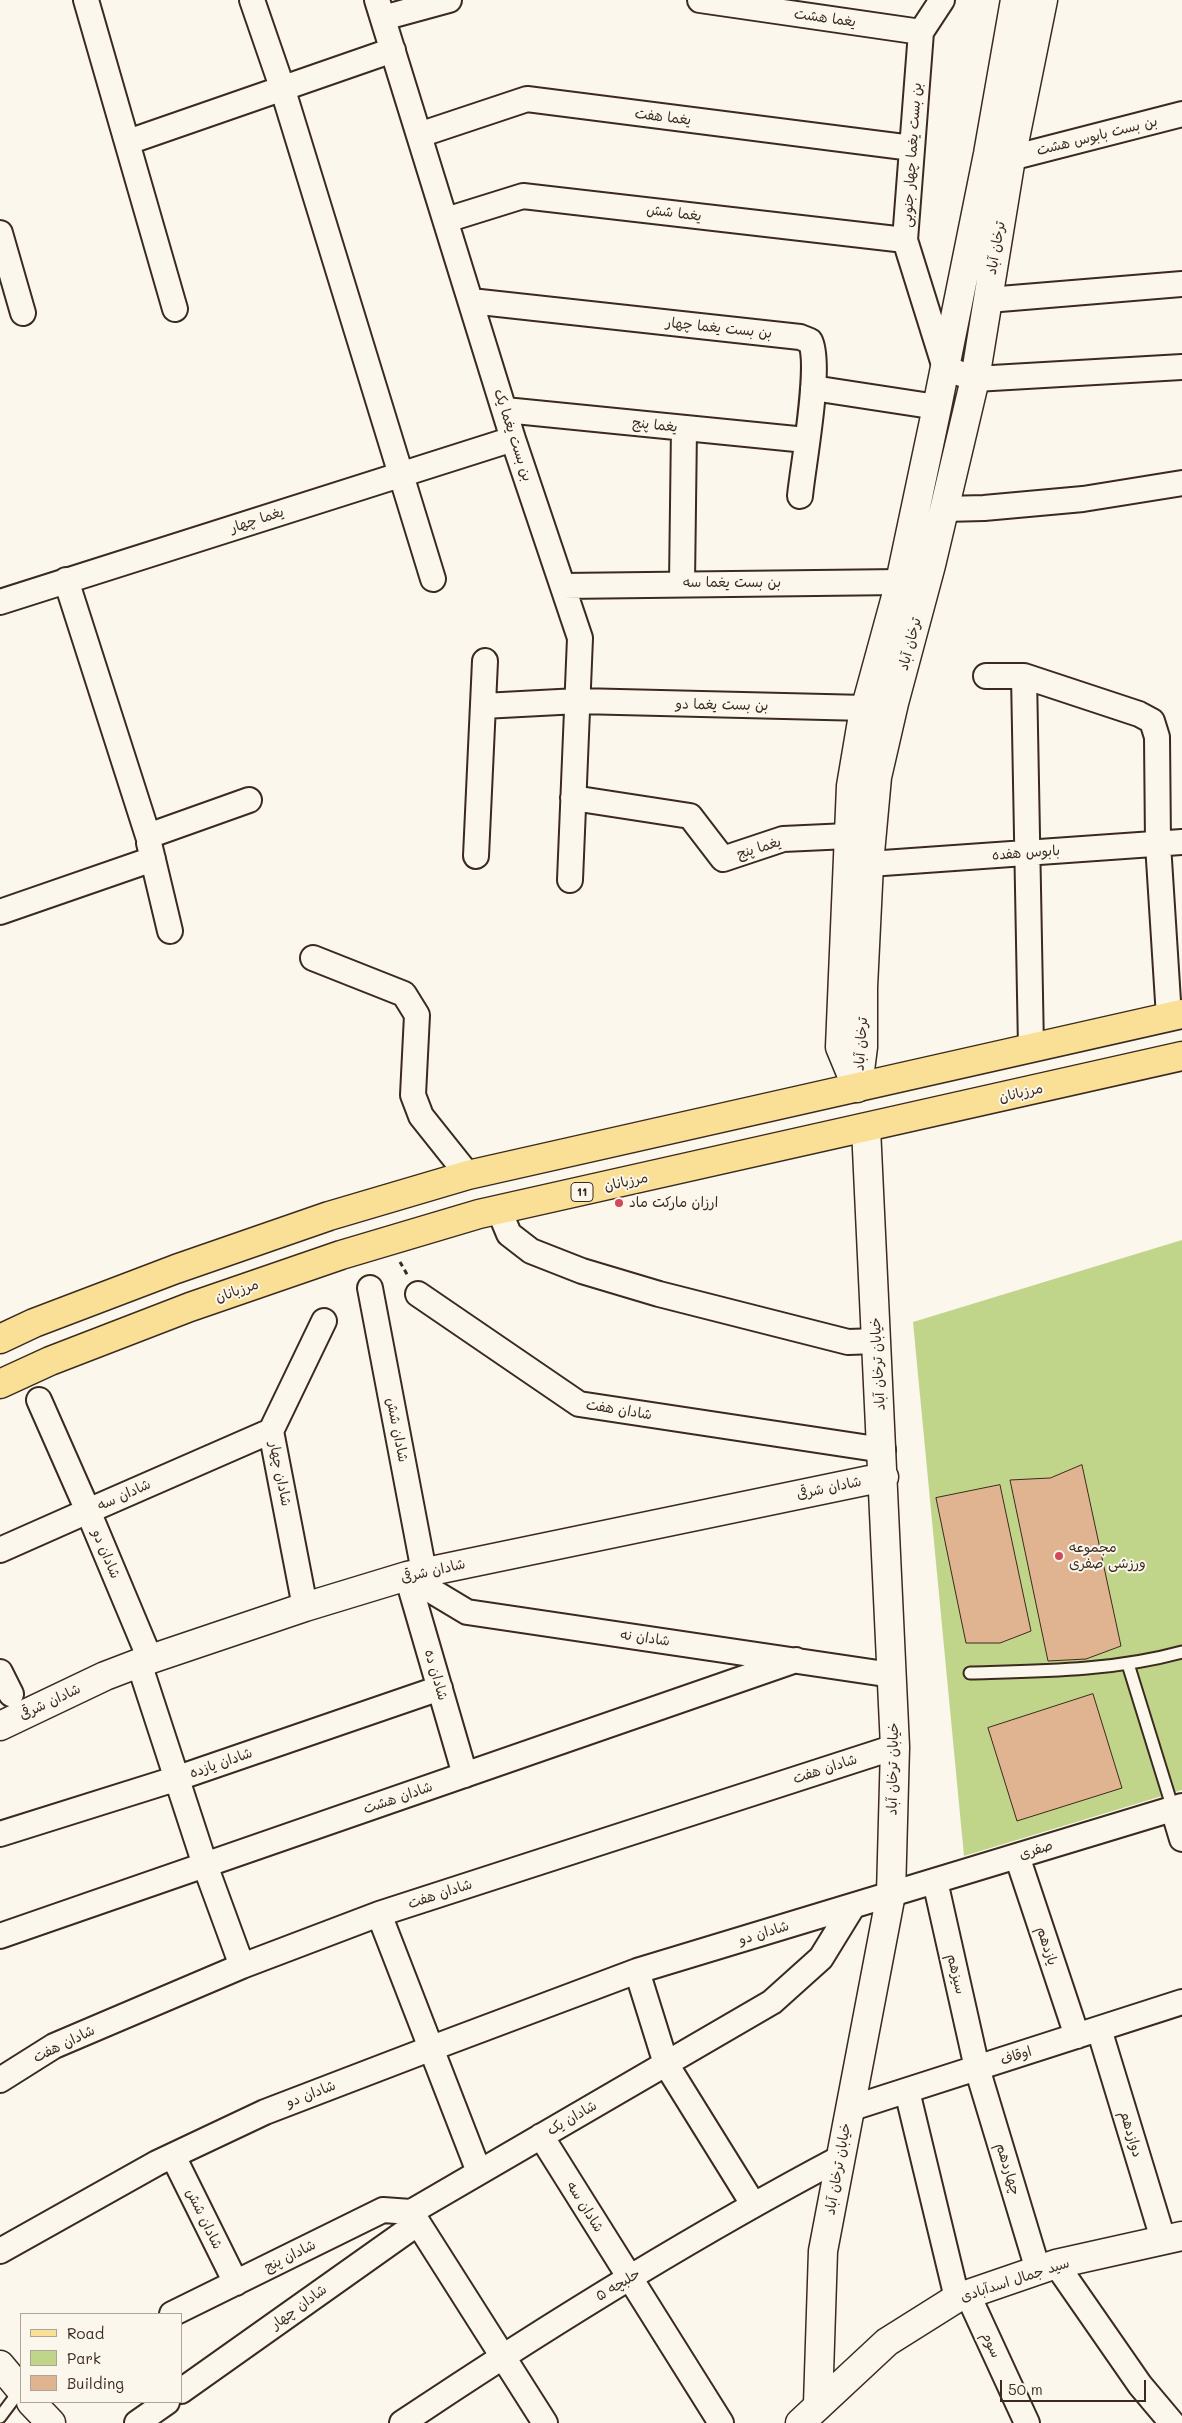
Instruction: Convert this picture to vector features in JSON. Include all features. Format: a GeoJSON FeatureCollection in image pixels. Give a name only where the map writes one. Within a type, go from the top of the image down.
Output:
{"type":"FeatureCollection","features":[{"type":"Feature","properties":{"kind":"main road"},"geometry":{"type":"LineString","coordinates":[[0,1339],[34,1323],[176,1269],[329,1216],[468,1175],[1176,1015]]}},
{"type":"Feature","properties":{"kind":"main road","name":"مرزبانان"},"geometry":{"type":"LineString","coordinates":[[0,1384],[50,1361],[190,1307],[388,1241],[499,1210],[1182,1056]]}},
{"type":"Feature","properties":{"kind":"main road"},"geometry":{"type":"LineString","coordinates":[[857,1088],[866,1128]]}},
{"type":"Feature","properties":{"kind":"street"},"geometry":{"type":"LineString","coordinates":[[252,0],[282,87],[433,579]]}},
{"type":"Feature","properties":{"kind":"street"},"geometry":{"type":"LineString","coordinates":[[380,9],[449,0]]}},
{"type":"Feature","properties":{"kind":"street","name":"یغما هشت"},"geometry":{"type":"LineString","coordinates":[[700,0],[921,32]]}},
{"type":"Feature","properties":{"kind":"street","name":"بن بست یغما چهار جنوبی"},"geometry":{"type":"LineString","coordinates":[[942,0],[921,32],[906,240],[945,368]]}},
{"type":"Feature","properties":{"kind":"street","name":"ترخان آباد"},"geometry":{"type":"LineString","coordinates":[[857,1088],[840,1047],[851,786],[866,708],[900,582],[937,407],[986,163],[1015,0]]}},
{"type":"Feature","properties":{"kind":"street","name":"ترخان آباد"},"geometry":{"type":"LineString","coordinates":[[857,1088],[863,1047],[863,987],[869,864],[877,778],[975,379],[1011,158],[1043,0]]}},
{"type":"Feature","properties":{"kind":"street"},"geometry":{"type":"LineString","coordinates":[[90,1],[176,309]]}},
{"type":"Feature","properties":{"kind":"street","name":"بن بست یغما یک"},"geometry":{"type":"LineString","coordinates":[[380,9],[513,439],[580,638],[570,880]]}},
{"type":"Feature","properties":{"kind":"street"},"geometry":{"type":"LineString","coordinates":[[128,142],[196,120],[282,87],[393,50]]}},
{"type":"Feature","properties":{"kind":"street","name":"یغما هفت"},"geometry":{"type":"LineString","coordinates":[[419,135],[527,99],[912,148]]}},
{"type":"Feature","properties":{"kind":"street","name":"بن بست بابوس هشت"},"geometry":{"type":"LineString","coordinates":[[1011,158],[1182,114]]}},
{"type":"Feature","properties":{"kind":"street","name":"یغما شش"},"geometry":{"type":"LineString","coordinates":[[446,220],[523,196],[906,240]]}},
{"type":"Feature","properties":{"kind":"street"},"geometry":{"type":"LineString","coordinates":[[0,233],[24,313]]}},
{"type":"Feature","properties":{"kind":"street"},"geometry":{"type":"LineString","coordinates":[[988,300],[1182,284]]}},
{"type":"Feature","properties":{"kind":"street","name":"بن بست یغما چهار"},"geometry":{"type":"LineString","coordinates":[[471,301],[800,337],[810,341],[814,349],[813,388],[800,496]]}},
{"type":"Feature","properties":{"kind":"street"},"geometry":{"type":"LineString","coordinates":[[945,368],[975,379],[1182,367]]}},
{"type":"Feature","properties":{"kind":"street"},"geometry":{"type":"LineString","coordinates":[[813,388],[937,407]]}},
{"type":"Feature","properties":{"kind":"street","name":"یغما پنج"},"geometry":{"type":"LineString","coordinates":[[505,410],[806,440]]}},
{"type":"Feature","properties":{"kind":"street"},"geometry":{"type":"LineString","coordinates":[[682,583],[684,428]]}},
{"type":"Feature","properties":{"kind":"street","name":"یغما چهار"},"geometry":{"type":"LineString","coordinates":[[0,602],[513,439]]}},
{"type":"Feature","properties":{"kind":"street"},"geometry":{"type":"LineString","coordinates":[[944,509],[984,508],[1084,499],[1182,483]]}},
{"type":"Feature","properties":{"kind":"street"},"geometry":{"type":"LineString","coordinates":[[66,580],[148,836],[170,931]]}},
{"type":"Feature","properties":{"kind":"street","name":"بن بست یغما سه"},"geometry":{"type":"LineString","coordinates":[[563,586],[682,583],[900,582]]}},
{"type":"Feature","properties":{"kind":"street"},"geometry":{"type":"LineString","coordinates":[[476,856],[484,661]]}},
{"type":"Feature","properties":{"kind":"street"},"geometry":{"type":"LineString","coordinates":[[986,676],[1024,676],[1139,714],[1152,721],[1158,737],[1158,844],[1176,1015]]}},
{"type":"Feature","properties":{"kind":"street"},"geometry":{"type":"LineString","coordinates":[[1024,676],[1026,853],[1032,1048]]}},
{"type":"Feature","properties":{"kind":"street","name":"بن بست یغما دو"},"geometry":{"type":"LineString","coordinates":[[482,706],[578,701],[866,708]]}},
{"type":"Feature","properties":{"kind":"street","name":"یغما پنج"},"geometry":{"type":"LineString","coordinates":[[574,798],[690,816],[722,859],[783,840],[848,836]]}},
{"type":"Feature","properties":{"kind":"street"},"geometry":{"type":"LineString","coordinates":[[148,836],[249,800]]}},
{"type":"Feature","properties":{"kind":"street","name":"بابوس هفده"},"geometry":{"type":"LineString","coordinates":[[869,864],[1182,842]]}},
{"type":"Feature","properties":{"kind":"street"},"geometry":{"type":"LineString","coordinates":[[0,912],[153,859]]}},
{"type":"Feature","properties":{"kind":"street"},"geometry":{"type":"LineString","coordinates":[[313,958],[404,994],[417,1015],[413,1095],[421,1116],[468,1175]]}},
{"type":"Feature","properties":{"kind":"street","name":"خیابان ترخان آباد"},"geometry":{"type":"LineString","coordinates":[[809,2414],[823,2250],[891,1894],[895,1747],[883,1450],[866,1128]]}},
{"type":"Feature","properties":{"kind":"street"},"geometry":{"type":"LineString","coordinates":[[499,1210],[509,1234],[531,1251],[582,1271],[659,1294],[848,1342],[877,1341]]}},
{"type":"Feature","properties":{"kind":"street","name":"شادان شش"},"geometry":{"type":"LineString","coordinates":[[370,1288],[416,1574]]}},
{"type":"Feature","properties":{"kind":"street","name":"شادان هفت"},"geometry":{"type":"LineString","coordinates":[[418,1294],[579,1404],[883,1450]]}},
{"type":"Feature","properties":{"kind":"street","name":"شادان چهار"},"geometry":{"type":"LineString","coordinates":[[305,1607],[271,1431],[324,1321]]}},
{"type":"Feature","properties":{"kind":"street","name":"شادان سه"},"geometry":{"type":"LineString","coordinates":[[39,1400],[88,1510],[271,1431]]}},
{"type":"Feature","properties":{"kind":"street","name":"شادان شرقی"},"geometry":{"type":"LineString","coordinates":[[0,1726],[105,1676],[144,1661],[305,1607],[416,1574],[884,1477]]}},
{"type":"Feature","properties":{"kind":"street"},"geometry":{"type":"LineString","coordinates":[[0,1550],[88,1510]]}},
{"type":"Feature","properties":{"kind":"street","name":"شادان دو"},"geometry":{"type":"LineString","coordinates":[[88,1510],[144,1661],[175,1779],[204,1865],[242,1966]]}},
{"type":"Feature","properties":{"kind":"street","name":"شادان نه"},"geometry":{"type":"LineString","coordinates":[[416,1574],[467,1612],[892,1675]]}},
{"type":"Feature","properties":{"kind":"street","name":"شادان ده"},"geometry":{"type":"LineString","coordinates":[[416,1574],[440,1688],[466,1775]]}},
{"type":"Feature","properties":{"kind":"street","name":"شادان هشت"},"geometry":{"type":"LineString","coordinates":[[0,1936],[796,1660]]}},
{"type":"Feature","properties":{"kind":"street"},"geometry":{"type":"LineString","coordinates":[[0,1672],[11,1694]]}},
{"type":"Feature","properties":{"kind":"street","name":"شادان یازده"},"geometry":{"type":"LineString","coordinates":[[0,1834],[175,1779],[440,1688]]}},
{"type":"Feature","properties":{"kind":"street","name":"شادان هفت"},"geometry":{"type":"LineString","coordinates":[[0,2080],[54,2046],[242,1966],[379,1914],[895,1747]]}},
{"type":"Feature","properties":{"kind":"street"},"geometry":{"type":"LineString","coordinates":[[1178,1808],[1182,1840]]}},
{"type":"Feature","properties":{"kind":"street","name":"صفری"},"geometry":{"type":"LineString","coordinates":[[891,1894],[1178,1808]]}},
{"type":"Feature","properties":{"kind":"street","name":"یازدهم"},"geometry":{"type":"LineString","coordinates":[[1017,1856],[1077,2036]]}},
{"type":"Feature","properties":{"kind":"street","name":"سیزهم"},"geometry":{"type":"LineString","coordinates":[[935,1881],[977,2068]]}},
{"type":"Feature","properties":{"kind":"street","name":"شادان دو"},"geometry":{"type":"LineString","coordinates":[[0,2251],[173,2156],[265,2112],[637,1971],[891,1894]]}},
{"type":"Feature","properties":{"kind":"street","name":"شادان یک"},"geometry":{"type":"LineString","coordinates":[[414,2217],[479,2172],[772,2002],[821,1958],[853,1906]]}},
{"type":"Feature","properties":{"kind":"street"},"geometry":{"type":"LineString","coordinates":[[379,1914],[479,2172]]}},
{"type":"Feature","properties":{"kind":"street"},"geometry":{"type":"LineString","coordinates":[[637,1971],[666,2064],[753,2204]]}},
{"type":"Feature","properties":{"kind":"street","name":"اوقاف"},"geometry":{"type":"LineString","coordinates":[[849,2109],[1182,2002]]}},
{"type":"Feature","properties":{"kind":"street","name":"دوازدهم"},"geometry":{"type":"LineString","coordinates":[[1099,2029],[1172,2238]]}},
{"type":"Feature","properties":{"kind":"street","name":"چهاردهم"},"geometry":{"type":"LineString","coordinates":[[977,2068],[1047,2267],[1172,2423]]}},
{"type":"Feature","properties":{"kind":"street","name":"سوم"},"geometry":{"type":"LineString","coordinates":[[907,2091],[962,2297],[1027,2423]]}},
{"type":"Feature","properties":{"kind":"street","name":"شادان سه"},"geometry":{"type":"LineString","coordinates":[[541,2136],[721,2423]]}},
{"type":"Feature","properties":{"kind":"street","name":"شادان شش"},"geometry":{"type":"LineString","coordinates":[[173,2156],[236,2283]]}},
{"type":"Feature","properties":{"kind":"street","name":"حلبچه ۵"},"geometry":{"type":"LineString","coordinates":[[402,2423],[503,2355],[629,2278],[753,2204],[840,2158]]}},
{"type":"Feature","properties":{"kind":"street","name":"شادان پنج"},"geometry":{"type":"LineString","coordinates":[[174,2313],[383,2210],[414,2217]]}},
{"type":"Feature","properties":{"kind":"street"},"geometry":{"type":"LineString","coordinates":[[414,2217],[545,2423]]}},
{"type":"Feature","properties":{"kind":"street","name":"شادان چهار"},"geometry":{"type":"LineString","coordinates":[[182,2390],[414,2217]]}},
{"type":"Feature","properties":{"kind":"street","name":"سید جمال اسدآبادی"},"geometry":{"type":"LineString","coordinates":[[809,2414],[887,2342],[962,2297],[1047,2267],[1172,2238]]}},
{"type":"Feature","properties":{"kind":"street"},"geometry":{"type":"LineString","coordinates":[[0,2365],[20,2388]]}},
{"type":"Feature","properties":{"kind":"street"},"geometry":{"type":"LineString","coordinates":[[33,2403],[50,2423]]}},
{"type":"Feature","properties":{"kind":"street"},"geometry":{"type":"LineString","coordinates":[[137,2423],[166,2403]]}},
{"type":"Feature","properties":{"kind":"lane"},"geometry":{"type":"LineString","coordinates":[[970,1673],[1082,1669],[1147,1662],[1182,1652]]}},
{"type":"Feature","properties":{"kind":"lane"},"geometry":{"type":"LineString","coordinates":[[1128,1664],[1178,1808]]}},
{"type":"Feature","properties":{"kind":"lane"},"geometry":{"type":"LineString","coordinates":[[0,2417],[20,2397]]}},
{"type":"Feature","properties":{"kind":"path"},"geometry":{"type":"LineString","coordinates":[[388,1241],[418,1294]]}},
{"type":"Feature","properties":{"kind":"green space","name":"مجموعه ورزشی صفری"},"geometry":{"type":"Polygon","coordinates":[[[1182,1240],[1182,1790],[964,1856],[913,1322],[1182,1240]]]}},
{"type":"Feature","properties":{"kind":"building"},"geometry":{"type":"Polygon","coordinates":[[[1082,1465],[1121,1646],[1086,1659],[1048,1661],[1010,1480],[1050,1478],[1082,1465]]]}},
{"type":"Feature","properties":{"kind":"building"},"geometry":{"type":"Polygon","coordinates":[[[1000,1485],[1031,1631],[1000,1643],[966,1643],[936,1498],[1000,1485]]]}},
{"type":"Feature","properties":{"kind":"building"},"geometry":{"type":"Polygon","coordinates":[[[1093,1694],[1122,1788],[1017,1821],[988,1728],[1093,1694]]]}},
{"type":"Feature","properties":{"kind":"place","name":"ارزان مارکت ماد"},"geometry":{"type":"Point","coordinates":[619,1203]}},
{"type":"Feature","properties":{"kind":"place","name":"مجموعه ورزشی صفری"},"geometry":{"type":"Point","coordinates":[1059,1556]}}]}
